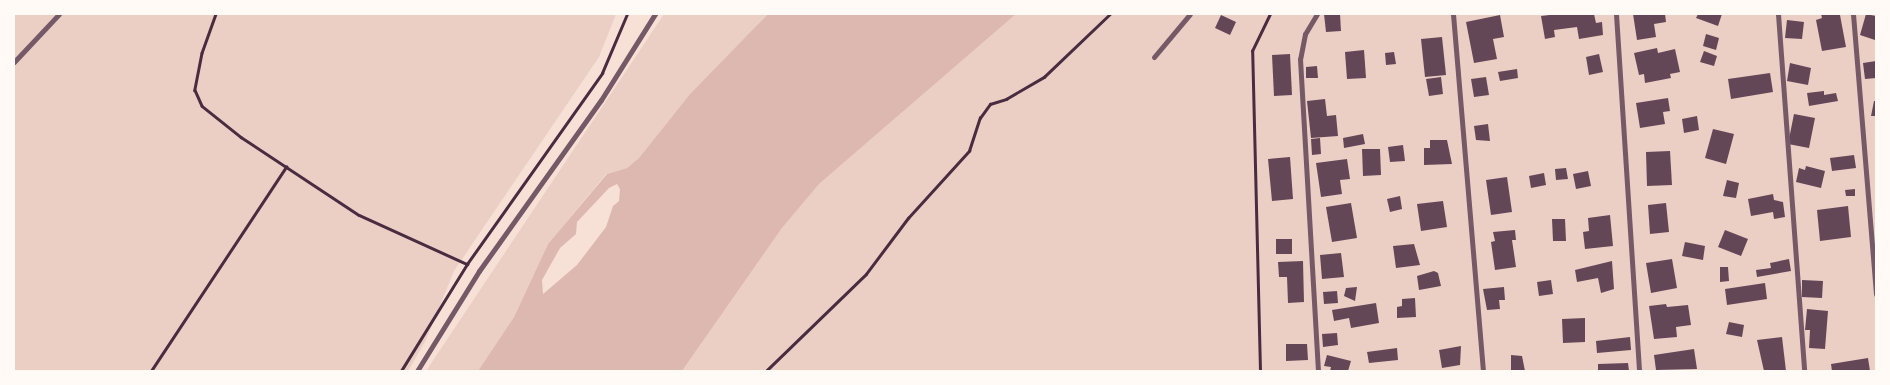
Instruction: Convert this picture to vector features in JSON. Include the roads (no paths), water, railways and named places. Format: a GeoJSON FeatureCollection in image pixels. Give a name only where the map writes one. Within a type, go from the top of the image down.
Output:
{"type":"FeatureCollection","features":[{"type":"Feature","properties":{"kind":"street"},"geometry":{"type":"LineString","coordinates":[[14,62],[58,14]]}},
{"type":"Feature","properties":{"kind":"street"},"geometry":{"type":"LineString","coordinates":[[417,371],[479,271],[601,100],[655,14]]}},
{"type":"Feature","properties":{"kind":"street"},"geometry":{"type":"LineString","coordinates":[[1154,57],[1190,14]]}},
{"type":"Feature","properties":{"kind":"street"},"geometry":{"type":"LineString","coordinates":[[1317,14],[1305,34],[1300,59],[1318,371]]}},
{"type":"Feature","properties":{"kind":"street"},"geometry":{"type":"LineString","coordinates":[[1453,14],[1483,371]]}},
{"type":"Feature","properties":{"kind":"street"},"geometry":{"type":"LineString","coordinates":[[1616,14],[1639,371]]}},
{"type":"Feature","properties":{"kind":"street"},"geometry":{"type":"LineString","coordinates":[[1778,14],[1804,371]]}},
{"type":"Feature","properties":{"kind":"street"},"geometry":{"type":"LineString","coordinates":[[1853,14],[1876,294]]}}]}
